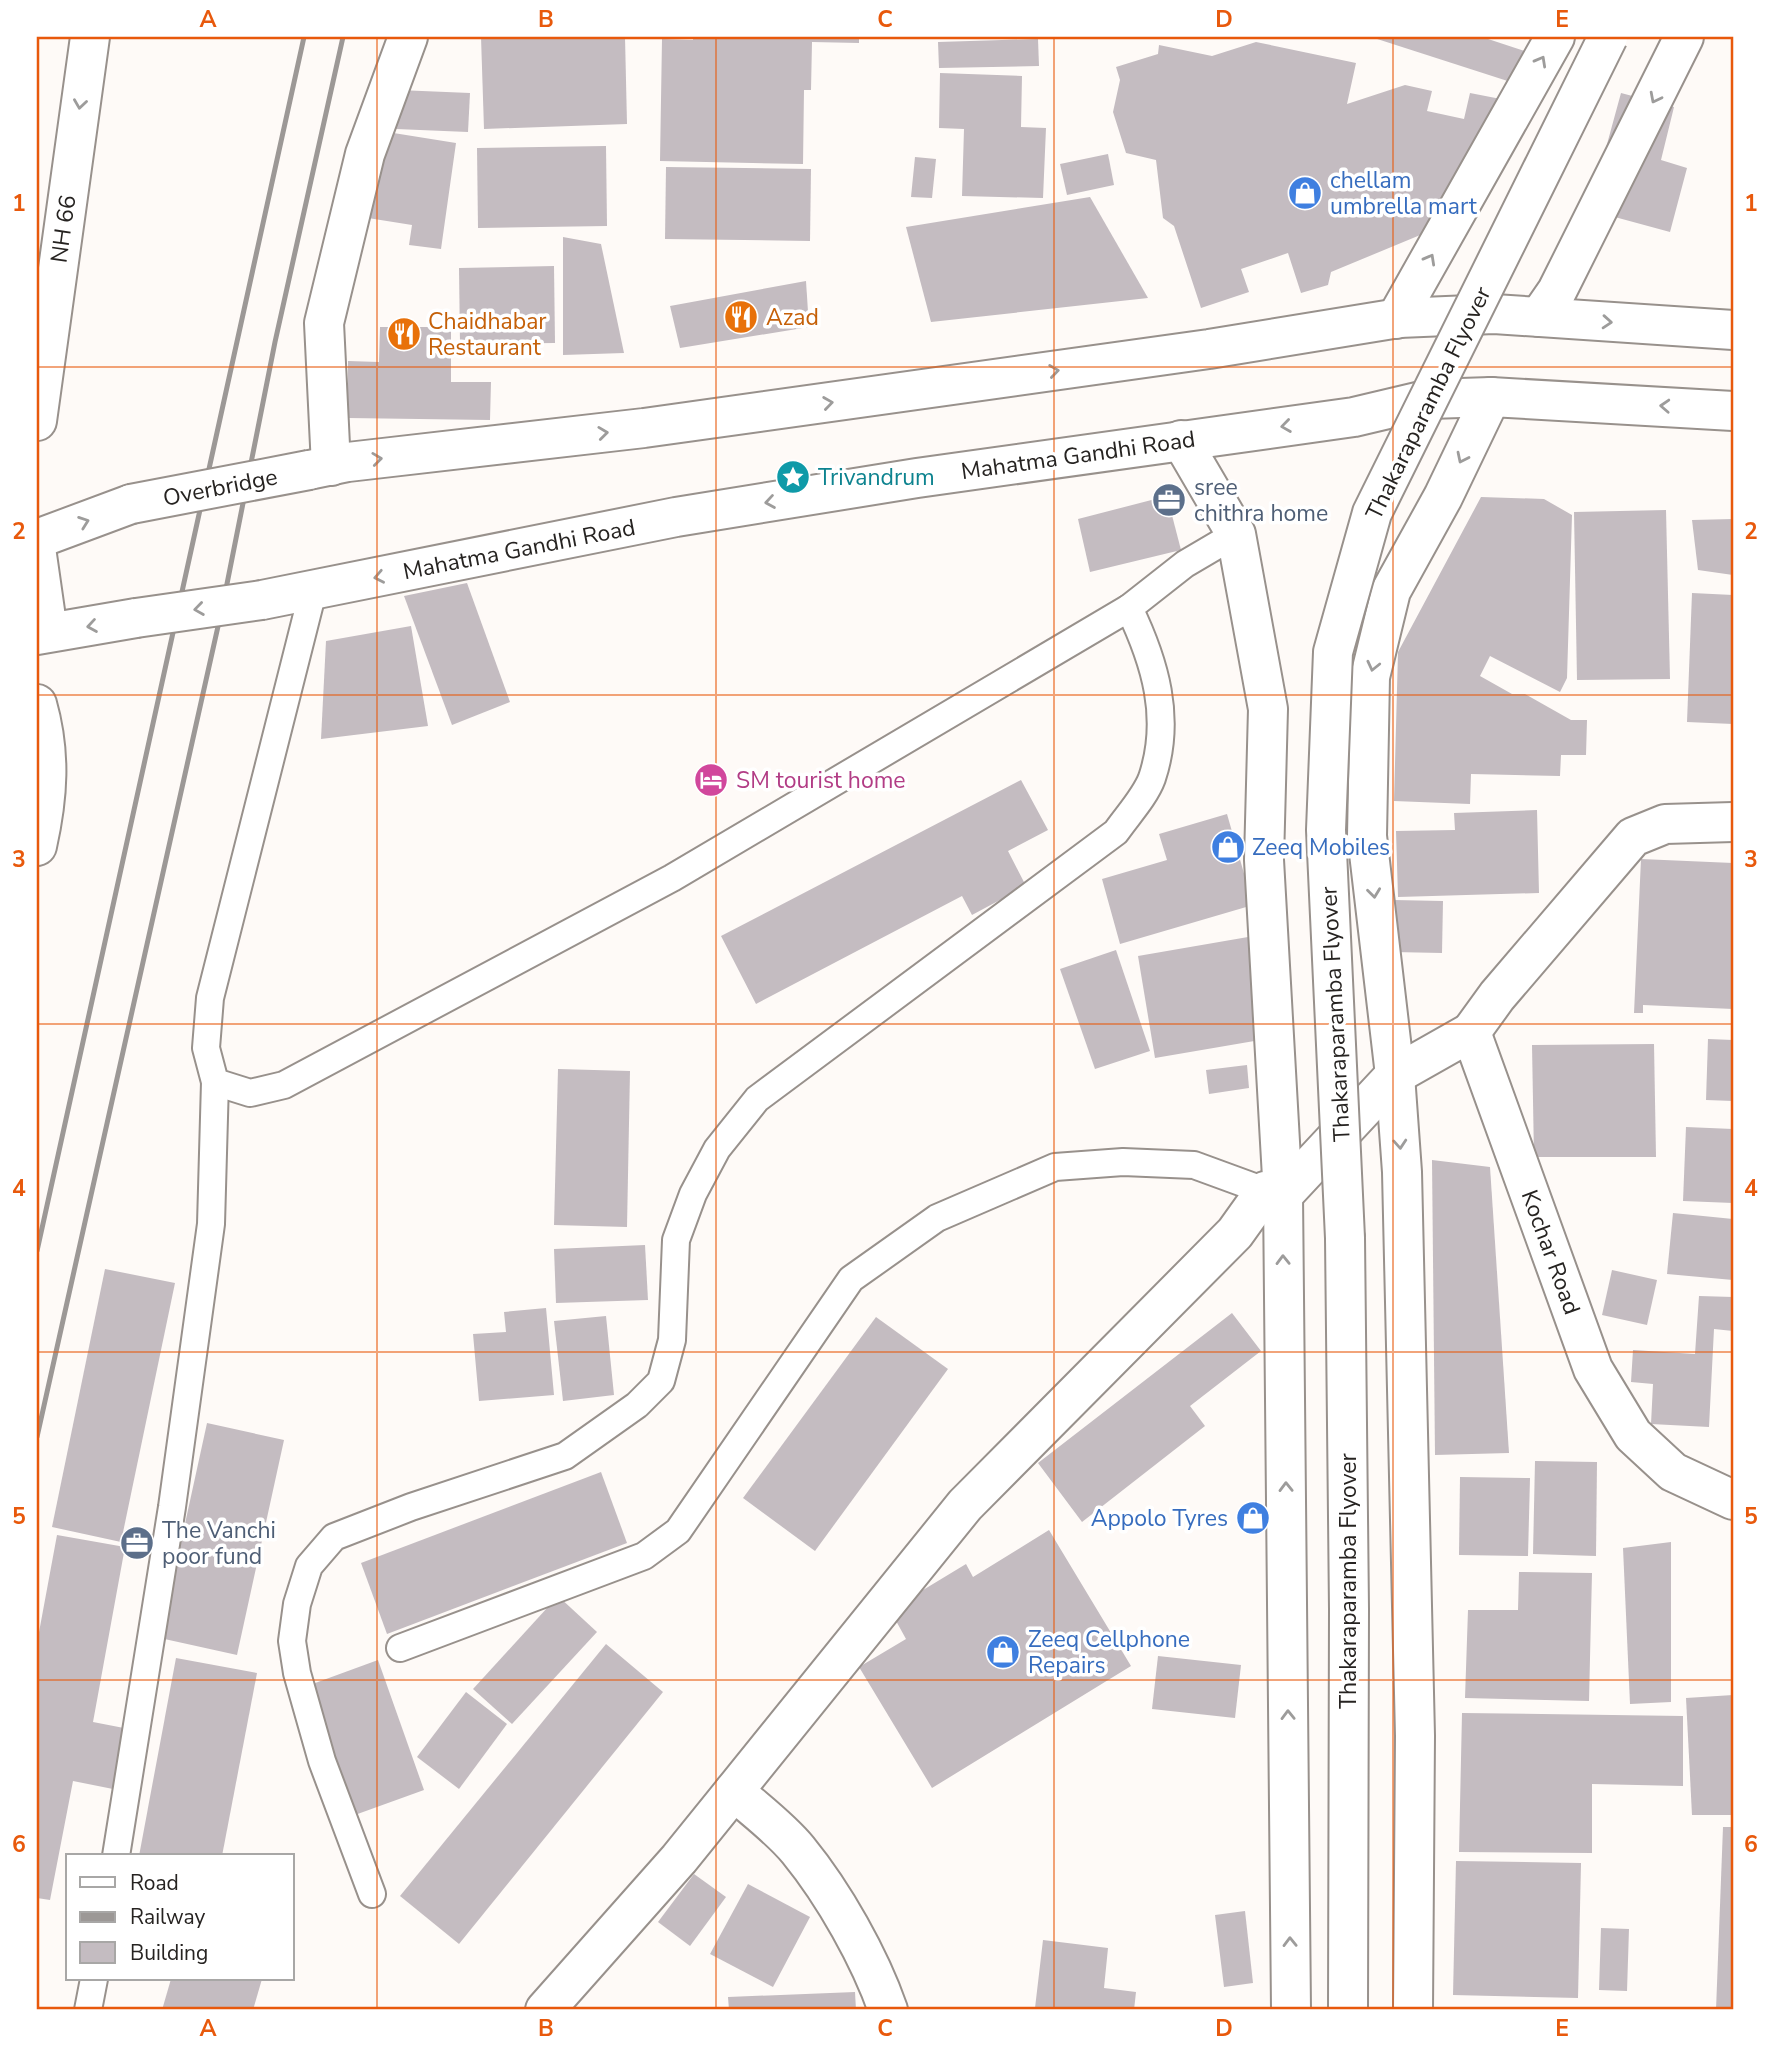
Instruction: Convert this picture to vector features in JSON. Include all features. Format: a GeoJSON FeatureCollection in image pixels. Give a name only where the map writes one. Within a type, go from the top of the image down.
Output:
{"type":"FeatureCollection","features":[{"type":"Feature","properties":{"kind":"street","name":"NH 66"},"geometry":{"type":"LineString","coordinates":[[37,421],[90,37]]}},
{"type":"Feature","properties":{"kind":"street"},"geometry":{"type":"LineString","coordinates":[[408,37],[365,154],[324,323],[320,468],[644,428],[1209,349],[1396,318],[1494,314],[1733,330]]}},
{"type":"Feature","properties":{"kind":"street"},"geometry":{"type":"LineString","coordinates":[[1396,318],[1555,37]]}},
{"type":"Feature","properties":{"kind":"street","name":"Thakaraparamba Flyover"},"geometry":{"type":"LineString","coordinates":[[1348,2010],[1349,1609],[1345,1238],[1326,830],[1333,652],[1372,513],[1608,37]]}},
{"type":"Feature","properties":{"kind":"street"},"geometry":{"type":"LineString","coordinates":[[1539,317],[1557,291],[1685,37]]}},
{"type":"Feature","properties":{"kind":"street"},"geometry":{"type":"LineString","coordinates":[[1413,2010],[1415,1736],[1402,1172],[1395,1075],[1367,836],[1370,677],[1391,591],[1443,497],[1491,397]]}},
{"type":"Feature","properties":{"kind":"street","name":"Mahatma Gandhi Road"},"geometry":{"type":"LineString","coordinates":[[42,633],[313,591],[676,517],[1181,440],[1354,417],[1430,398],[1491,397],[1733,411]]}},
{"type":"Feature","properties":{"kind":"street"},"geometry":{"type":"LineString","coordinates":[[1181,440],[1237,534],[1268,709],[1264,860],[1274,1193],[1291,2010]]}},
{"type":"Feature","properties":{"kind":"street","name":"Overbridge"},"geometry":{"type":"LineString","coordinates":[[37,539],[131,504],[320,468]]}},
{"type":"Feature","properties":{"kind":"street"},"geometry":{"type":"LineString","coordinates":[[37,555],[42,633]]}},
{"type":"Feature","properties":{"kind":"street"},"geometry":{"type":"LineString","coordinates":[[37,704],[47,738],[47,784],[37,846]]}},
{"type":"Feature","properties":{"kind":"street"},"geometry":{"type":"LineString","coordinates":[[545,2010],[734,1791],[965,1506],[1274,1193],[1395,1075],[1471,1031],[1497,996],[1633,837],[1665,824],[1733,822]]}},
{"type":"Feature","properties":{"kind":"street","name":"Kochar Road"},"geometry":{"type":"LineString","coordinates":[[1471,1031],[1593,1369],[1633,1435],[1673,1472],[1733,1498]]}},
{"type":"Feature","properties":{"kind":"street"},"geometry":{"type":"LineString","coordinates":[[734,1791],[798,1849],[843,1918],[880,1985],[888,2010]]}},
{"type":"Feature","properties":{"kind":"lane"},"geometry":{"type":"LineString","coordinates":[[215,1082],[250,1093],[284,1085],[672,878],[1129,608],[1185,564],[1237,534]]}},
{"type":"Feature","properties":{"kind":"lane"},"geometry":{"type":"LineString","coordinates":[[116,1854],[172,1507],[211,1224],[215,1082],[206,1048],[210,998],[313,591]]}},
{"type":"Feature","properties":{"kind":"lane"},"geometry":{"type":"LineString","coordinates":[[372,1894],[322,1761],[296,1673],[292,1641],[297,1604],[310,1566],[334,1537],[411,1507],[565,1456],[637,1405],[661,1381],[672,1340],[676,1240],[693,1194],[717,1149],[757,1099],[1116,832],[1151,780],[1162,725],[1159,687],[1150,654],[1129,608]]}},
{"type":"Feature","properties":{"kind":"lane"},"geometry":{"type":"LineString","coordinates":[[400,1648],[644,1556],[678,1531],[851,1279],[937,1218],[1055,1167],[1123,1161],[1194,1165],[1274,1193]]}},
{"type":"Feature","properties":{"kind":"lane"},"geometry":{"type":"LineString","coordinates":[[88,2010],[94,1980]]}},
{"type":"Feature","properties":{"kind":"building"},"geometry":{"type":"Polygon","coordinates":[[[481,37],[625,37],[627,124],[484,129],[481,37]]]}},
{"type":"Feature","properties":{"kind":"building"},"geometry":{"type":"Polygon","coordinates":[[[693,37],[859,37],[859,43],[812,42],[811,90],[804,90],[803,164],[660,161],[662,39],[693,40],[693,37]]]}},
{"type":"Feature","properties":{"kind":"building"},"geometry":{"type":"Polygon","coordinates":[[[1371,37],[1482,37],[1537,55],[1520,85],[1371,37]]]}},
{"type":"Feature","properties":{"kind":"building"},"geometry":{"type":"Polygon","coordinates":[[[1038,39],[1039,66],[939,68],[938,42],[1038,39]]]}},
{"type":"Feature","properties":{"kind":"building"},"geometry":{"type":"Polygon","coordinates":[[[1256,42],[1356,63],[1347,104],[1405,85],[1432,91],[1427,111],[1464,119],[1470,93],[1511,101],[1494,134],[1471,147],[1442,226],[1331,272],[1328,285],[1301,293],[1288,253],[1241,269],[1249,292],[1201,308],[1174,226],[1163,218],[1156,160],[1126,153],[1113,112],[1120,80],[1116,67],[1158,54],[1159,45],[1212,56],[1256,42]]]}},
{"type":"Feature","properties":{"kind":"building"},"geometry":{"type":"Polygon","coordinates":[[[940,73],[1022,76],[1021,127],[1046,128],[1043,198],[962,196],[964,129],[939,128],[940,73]]]}},
{"type":"Feature","properties":{"kind":"building"},"geometry":{"type":"Polygon","coordinates":[[[398,90],[470,93],[468,132],[396,129],[398,90]]]}},
{"type":"Feature","properties":{"kind":"building"},"geometry":{"type":"Polygon","coordinates":[[[1621,93],[1674,107],[1661,160],[1687,168],[1670,232],[1589,210],[1621,93]]]}},
{"type":"Feature","properties":{"kind":"building"},"geometry":{"type":"Polygon","coordinates":[[[381,131],[456,143],[441,249],[409,245],[412,225],[368,218],[381,131]]]}},
{"type":"Feature","properties":{"kind":"building"},"geometry":{"type":"Polygon","coordinates":[[[606,146],[607,226],[478,228],[477,148],[606,146]]]}},
{"type":"Feature","properties":{"kind":"building"},"geometry":{"type":"Polygon","coordinates":[[[1108,154],[1114,185],[1067,195],[1060,164],[1108,154]]]}},
{"type":"Feature","properties":{"kind":"building"},"geometry":{"type":"Polygon","coordinates":[[[915,157],[936,159],[932,198],[911,197],[915,157]]]}},
{"type":"Feature","properties":{"kind":"building"},"geometry":{"type":"Polygon","coordinates":[[[666,167],[811,169],[810,241],[665,239],[666,167]]]}},
{"type":"Feature","properties":{"kind":"building"},"geometry":{"type":"Polygon","coordinates":[[[1090,197],[1148,298],[931,322],[906,227],[1090,197]]]}},
{"type":"Feature","properties":{"kind":"building"},"geometry":{"type":"Polygon","coordinates":[[[563,237],[601,244],[624,353],[563,355],[563,237]]]}},
{"type":"Feature","properties":{"kind":"building"},"geometry":{"type":"Polygon","coordinates":[[[554,266],[555,343],[460,344],[459,268],[554,266]]]}},
{"type":"Feature","properties":{"kind":"building","name":"Azad"},"geometry":{"type":"Polygon","coordinates":[[[806,281],[809,327],[680,348],[670,306],[806,281]]]}},
{"type":"Feature","properties":{"kind":"building"},"geometry":{"type":"Polygon","coordinates":[[[380,327],[451,327],[451,382],[491,382],[490,420],[348,418],[348,361],[379,362],[380,327]]]}},
{"type":"Feature","properties":{"kind":"building"},"geometry":{"type":"Polygon","coordinates":[[[1167,496],[1181,550],[1090,572],[1078,519],[1167,496]]]}},
{"type":"Feature","properties":{"kind":"building"},"geometry":{"type":"Polygon","coordinates":[[[1481,497],[1544,499],[1572,515],[1567,678],[1560,692],[1490,656],[1480,676],[1512,694],[1525,694],[1571,720],[1587,720],[1586,755],[1561,755],[1560,776],[1471,774],[1470,804],[1394,801],[1398,652],[1481,497]]]}},
{"type":"Feature","properties":{"kind":"building"},"geometry":{"type":"Polygon","coordinates":[[[1666,510],[1670,679],[1577,680],[1574,512],[1666,510]]]}},
{"type":"Feature","properties":{"kind":"building"},"geometry":{"type":"Polygon","coordinates":[[[1733,519],[1733,575],[1698,570],[1692,520],[1733,519]]]}},
{"type":"Feature","properties":{"kind":"building"},"geometry":{"type":"Polygon","coordinates":[[[467,583],[510,702],[452,725],[404,596],[467,583]]]}},
{"type":"Feature","properties":{"kind":"building"},"geometry":{"type":"Polygon","coordinates":[[[1692,593],[1733,595],[1733,724],[1687,722],[1692,593]]]}},
{"type":"Feature","properties":{"kind":"building"},"geometry":{"type":"Polygon","coordinates":[[[411,626],[428,726],[321,739],[326,641],[411,626]]]}},
{"type":"Feature","properties":{"kind":"building"},"geometry":{"type":"Polygon","coordinates":[[[1021,780],[1048,830],[1008,851],[1026,886],[972,915],[962,896],[756,1004],[721,936],[1021,780]]]}},
{"type":"Feature","properties":{"kind":"building"},"geometry":{"type":"Polygon","coordinates":[[[1537,810],[1539,893],[1398,897],[1396,831],[1455,830],[1454,813],[1537,810]]]}},
{"type":"Feature","properties":{"kind":"building"},"geometry":{"type":"Polygon","coordinates":[[[1227,814],[1253,905],[1120,944],[1102,879],[1167,860],[1159,834],[1227,814]]]}},
{"type":"Feature","properties":{"kind":"building"},"geometry":{"type":"Polygon","coordinates":[[[1641,859],[1733,863],[1733,1009],[1643,1005],[1643,1013],[1634,1013],[1641,859]]]}},
{"type":"Feature","properties":{"kind":"building"},"geometry":{"type":"Polygon","coordinates":[[[1394,900],[1443,901],[1442,953],[1393,952],[1394,900]]]}},
{"type":"Feature","properties":{"kind":"building"},"geometry":{"type":"Polygon","coordinates":[[[1248,937],[1266,1039],[1155,1058],[1138,956],[1248,937]]]}},
{"type":"Feature","properties":{"kind":"building"},"geometry":{"type":"Polygon","coordinates":[[[1116,950],[1150,1051],[1095,1069],[1060,969],[1116,950]]]}},
{"type":"Feature","properties":{"kind":"building"},"geometry":{"type":"Polygon","coordinates":[[[1708,1039],[1733,1040],[1733,1101],[1706,1100],[1708,1039]]]}},
{"type":"Feature","properties":{"kind":"building"},"geometry":{"type":"Polygon","coordinates":[[[1654,1044],[1656,1157],[1534,1157],[1532,1045],[1654,1044]]]}},
{"type":"Feature","properties":{"kind":"building"},"geometry":{"type":"Polygon","coordinates":[[[1247,1065],[1249,1088],[1209,1094],[1206,1070],[1247,1065]]]}},
{"type":"Feature","properties":{"kind":"building"},"geometry":{"type":"Polygon","coordinates":[[[558,1069],[630,1071],[627,1227],[554,1225],[558,1069]]]}},
{"type":"Feature","properties":{"kind":"building"},"geometry":{"type":"Polygon","coordinates":[[[1686,1127],[1733,1129],[1733,1203],[1683,1201],[1686,1127]]]}},
{"type":"Feature","properties":{"kind":"building"},"geometry":{"type":"Polygon","coordinates":[[[1432,1160],[1490,1167],[1509,1453],[1435,1455],[1432,1160]]]}},
{"type":"Feature","properties":{"kind":"building"},"geometry":{"type":"Polygon","coordinates":[[[1673,1213],[1733,1219],[1733,1280],[1667,1274],[1673,1213]]]}},
{"type":"Feature","properties":{"kind":"building"},"geometry":{"type":"Polygon","coordinates":[[[645,1245],[648,1300],[556,1303],[554,1249],[645,1245]]]}},
{"type":"Feature","properties":{"kind":"building"},"geometry":{"type":"Polygon","coordinates":[[[105,1269],[175,1283],[121,1542],[52,1527],[105,1269]]]}},
{"type":"Feature","properties":{"kind":"building"},"geometry":{"type":"Polygon","coordinates":[[[1612,1270],[1657,1280],[1647,1325],[1602,1315],[1612,1270]]]}},
{"type":"Feature","properties":{"kind":"building"},"geometry":{"type":"Polygon","coordinates":[[[1699,1296],[1733,1297],[1733,1331],[1714,1329],[1709,1427],[1651,1424],[1653,1384],[1631,1382],[1633,1350],[1695,1354],[1699,1296]]]}},
{"type":"Feature","properties":{"kind":"building"},"geometry":{"type":"Polygon","coordinates":[[[546,1308],[554,1395],[479,1401],[473,1334],[506,1332],[504,1312],[546,1308]]]}},
{"type":"Feature","properties":{"kind":"building"},"geometry":{"type":"Polygon","coordinates":[[[1232,1313],[1261,1351],[1190,1406],[1205,1426],[1082,1522],[1038,1463],[1232,1313]]]}},
{"type":"Feature","properties":{"kind":"building"},"geometry":{"type":"Polygon","coordinates":[[[606,1316],[614,1395],[563,1401],[554,1321],[606,1316]]]}},
{"type":"Feature","properties":{"kind":"building"},"geometry":{"type":"Polygon","coordinates":[[[876,1317],[948,1369],[815,1551],[743,1498],[876,1317]]]}},
{"type":"Feature","properties":{"kind":"building"},"geometry":{"type":"Polygon","coordinates":[[[207,1423],[284,1440],[237,1655],[160,1638],[207,1423]]]}},
{"type":"Feature","properties":{"kind":"building"},"geometry":{"type":"Polygon","coordinates":[[[1535,1461],[1597,1462],[1596,1556],[1533,1554],[1535,1461]]]}},
{"type":"Feature","properties":{"kind":"building"},"geometry":{"type":"Polygon","coordinates":[[[601,1472],[627,1543],[387,1634],[361,1563],[601,1472]]]}},
{"type":"Feature","properties":{"kind":"building"},"geometry":{"type":"Polygon","coordinates":[[[1460,1477],[1530,1478],[1528,1556],[1459,1555],[1460,1477]]]}},
{"type":"Feature","properties":{"kind":"building","name":"Zeeq Cellphone Repairs"},"geometry":{"type":"Polygon","coordinates":[[[1049,1530],[1131,1666],[932,1788],[859,1667],[906,1639],[890,1610],[966,1564],[973,1577],[1049,1530]]]}},
{"type":"Feature","properties":{"kind":"building"},"geometry":{"type":"Polygon","coordinates":[[[57,1535],[125,1547],[93,1722],[129,1729],[118,1790],[73,1781],[50,1900],[37,1898],[37,1643],[57,1535]]]}},
{"type":"Feature","properties":{"kind":"building"},"geometry":{"type":"Polygon","coordinates":[[[1671,1542],[1671,1702],[1630,1704],[1623,1548],[1671,1542]]]}},
{"type":"Feature","properties":{"kind":"building"},"geometry":{"type":"Polygon","coordinates":[[[1519,1572],[1592,1573],[1589,1701],[1465,1698],[1468,1610],[1518,1610],[1519,1572]]]}},
{"type":"Feature","properties":{"kind":"building"},"geometry":{"type":"Polygon","coordinates":[[[558,1596],[597,1632],[512,1724],[473,1689],[558,1596]]]}},
{"type":"Feature","properties":{"kind":"building"},"geometry":{"type":"Polygon","coordinates":[[[606,1644],[663,1692],[459,1944],[400,1896],[606,1644]]]}},
{"type":"Feature","properties":{"kind":"building"},"geometry":{"type":"Polygon","coordinates":[[[1158,1656],[1241,1665],[1235,1718],[1152,1709],[1158,1656]]]}},
{"type":"Feature","properties":{"kind":"building"},"geometry":{"type":"Polygon","coordinates":[[[176,1658],[257,1673],[222,1854],[139,1854],[176,1658]]]}},
{"type":"Feature","properties":{"kind":"building"},"geometry":{"type":"Polygon","coordinates":[[[378,1660],[424,1790],[352,1816],[307,1686],[378,1660]]]}},
{"type":"Feature","properties":{"kind":"building"},"geometry":{"type":"Polygon","coordinates":[[[466,1692],[507,1724],[459,1789],[417,1757],[466,1692]]]}},
{"type":"Feature","properties":{"kind":"building"},"geometry":{"type":"Polygon","coordinates":[[[1733,1695],[1733,1815],[1692,1815],[1686,1698],[1733,1695]]]}},
{"type":"Feature","properties":{"kind":"building"},"geometry":{"type":"Polygon","coordinates":[[[1462,1713],[1683,1716],[1683,1786],[1592,1784],[1592,1853],[1459,1852],[1462,1713]]]}},
{"type":"Feature","properties":{"kind":"building"},"geometry":{"type":"Polygon","coordinates":[[[1723,1827],[1733,1827],[1733,2010],[1716,2010],[1723,1827]]]}},
{"type":"Feature","properties":{"kind":"building"},"geometry":{"type":"Polygon","coordinates":[[[1456,1861],[1581,1863],[1578,1998],[1453,1995],[1456,1861]]]}},
{"type":"Feature","properties":{"kind":"building"},"geometry":{"type":"Polygon","coordinates":[[[694,1874],[726,1897],[690,1946],[658,1922],[694,1874]]]}},
{"type":"Feature","properties":{"kind":"building"},"geometry":{"type":"Polygon","coordinates":[[[748,1884],[810,1917],[773,1987],[710,1954],[748,1884]]]}},
{"type":"Feature","properties":{"kind":"building"},"geometry":{"type":"Polygon","coordinates":[[[1245,1911],[1253,1983],[1224,1987],[1215,1915],[1245,1911]]]}},
{"type":"Feature","properties":{"kind":"building"},"geometry":{"type":"Polygon","coordinates":[[[1601,1928],[1629,1929],[1627,1991],[1599,1990],[1601,1928]]]}},
{"type":"Feature","properties":{"kind":"building"},"geometry":{"type":"Polygon","coordinates":[[[1043,1940],[1108,1948],[1104,1988],[1136,1992],[1134,2010],[1035,2008],[1043,1940]]]}},
{"type":"Feature","properties":{"kind":"building"},"geometry":{"type":"Polygon","coordinates":[[[171,1980],[262,1980],[253,2010],[162,2010],[171,1980]]]}},
{"type":"Feature","properties":{"kind":"building"},"geometry":{"type":"Polygon","coordinates":[[[855,1992],[856,2010],[729,2010],[728,1997],[855,1992]]]}},
{"type":"Feature","properties":{"kind":"railway"},"geometry":{"type":"LineString","coordinates":[[37,1251],[304,37]]}},
{"type":"Feature","properties":{"kind":"railway"},"geometry":{"type":"LineString","coordinates":[[37,1437],[223,604],[275,342],[343,37]]}},
{"type":"Feature","properties":{"kind":"place","name":"chellam umbrella mart"},"geometry":{"type":"Point","coordinates":[1305,193]}},
{"type":"Feature","properties":{"kind":"place","name":"Azad"},"geometry":{"type":"Point","coordinates":[741,317]}},
{"type":"Feature","properties":{"kind":"place","name":"Chaidhabar Restaurant"},"geometry":{"type":"Point","coordinates":[404,334]}},
{"type":"Feature","properties":{"kind":"place","name":"Trivandrum"},"geometry":{"type":"Point","coordinates":[793,477]}},
{"type":"Feature","properties":{"kind":"place","name":"sree chithra home"},"geometry":{"type":"Point","coordinates":[1169,500]}},
{"type":"Feature","properties":{"kind":"place","name":"SM tourist home"},"geometry":{"type":"Point","coordinates":[711,780]}},
{"type":"Feature","properties":{"kind":"place","name":"Zeeq Mobiles"},"geometry":{"type":"Point","coordinates":[1228,847]}},
{"type":"Feature","properties":{"kind":"place","name":"Appolo Tyres"},"geometry":{"type":"Point","coordinates":[1253,1518]}},
{"type":"Feature","properties":{"kind":"place","name":"The Vanchi poor fund"},"geometry":{"type":"Point","coordinates":[137,1543]}},
{"type":"Feature","properties":{"kind":"place","name":"Zeeq Cellphone Repairs"},"geometry":{"type":"Point","coordinates":[1003,1652]}}]}
